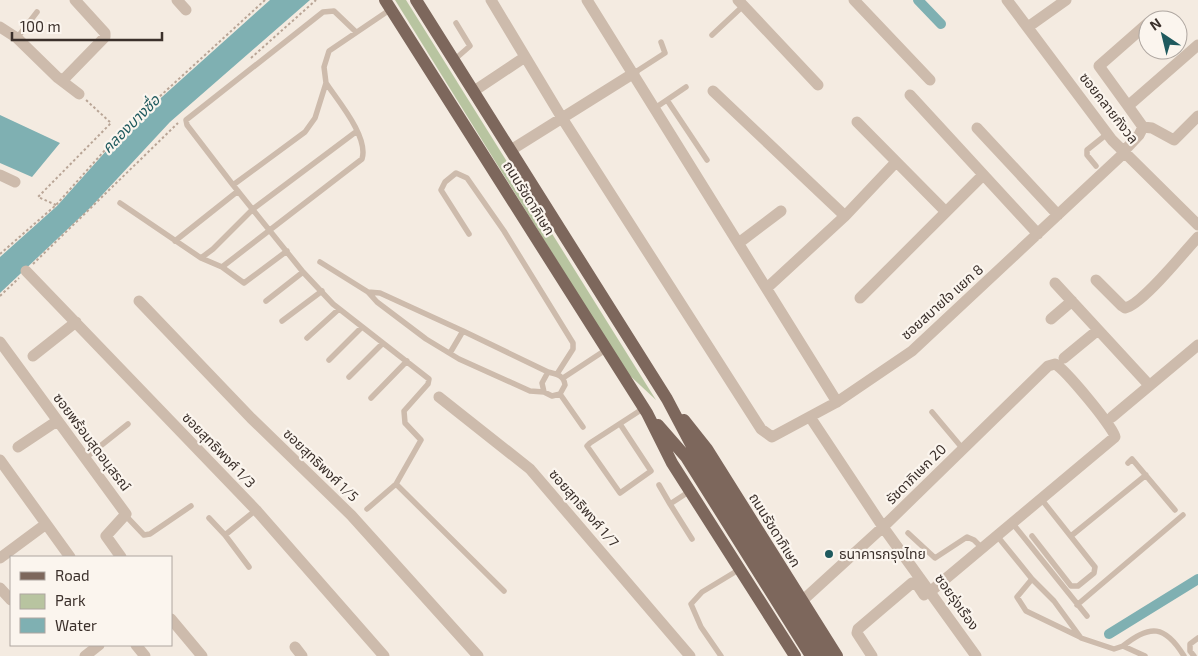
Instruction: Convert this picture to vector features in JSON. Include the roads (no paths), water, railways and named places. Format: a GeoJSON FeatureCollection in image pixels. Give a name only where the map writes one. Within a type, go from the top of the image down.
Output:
{"type":"FeatureCollection","features":[{"type":"Feature","properties":{"kind":"main road","name":"ถนนรัชดาภิเษก"},"geometry":{"type":"LineString","coordinates":[[416,0],[668,398],[707,449],[837,656]]}},
{"type":"Feature","properties":{"kind":"main road","name":"ถนนรัชดาภิเษก"},"geometry":{"type":"LineString","coordinates":[[388,4],[646,411],[672,463],[795,656]]}},
{"type":"Feature","properties":{"kind":"main road","name":"ถนนรัชดาภิเษก"},"geometry":{"type":"LineString","coordinates":[[668,398],[695,452],[824,656]]}},
{"type":"Feature","properties":{"kind":"main road","name":"ถนนรัชดาภิเษก"},"geometry":{"type":"LineString","coordinates":[[646,411],[686,457],[811,656]]}},
{"type":"Feature","properties":{"kind":"street"},"geometry":{"type":"LineString","coordinates":[[61,79],[65,78],[105,37],[105,33],[75,0]]}},
{"type":"Feature","properties":{"kind":"street"},"geometry":{"type":"LineString","coordinates":[[177,0],[186,10]]}},
{"type":"Feature","properties":{"kind":"street"},"geometry":{"type":"LineString","coordinates":[[491,0],[562,118]]}},
{"type":"Feature","properties":{"kind":"street"},"geometry":{"type":"LineString","coordinates":[[587,0],[740,242],[837,402]]}},
{"type":"Feature","properties":{"kind":"street"},"geometry":{"type":"LineString","coordinates":[[854,0],[930,80]]}},
{"type":"Feature","properties":{"kind":"street","name":"ซอยคลายกังวล"},"geometry":{"type":"LineString","coordinates":[[1007,0],[1107,134],[1198,225]]}},
{"type":"Feature","properties":{"kind":"street"},"geometry":{"type":"LineString","coordinates":[[1028,27],[1066,0]]}},
{"type":"Feature","properties":{"kind":"street"},"geometry":{"type":"LineString","coordinates":[[741,3],[818,85]]}},
{"type":"Feature","properties":{"kind":"street"},"geometry":{"type":"LineString","coordinates":[[0,28],[17,38],[79,94]]}},
{"type":"Feature","properties":{"kind":"street"},"geometry":{"type":"LineString","coordinates":[[1138,32],[1099,66],[1143,127],[1152,128],[1174,140],[1198,116]]}},
{"type":"Feature","properties":{"kind":"street"},"geometry":{"type":"LineString","coordinates":[[1128,106],[1198,45]]}},
{"type":"Feature","properties":{"kind":"street"},"geometry":{"type":"LineString","coordinates":[[474,91],[525,57]]}},
{"type":"Feature","properties":{"kind":"street"},"geometry":{"type":"LineString","coordinates":[[511,150],[634,73]]}},
{"type":"Feature","properties":{"kind":"street"},"geometry":{"type":"LineString","coordinates":[[713,91],[845,216]]}},
{"type":"Feature","properties":{"kind":"street"},"geometry":{"type":"LineString","coordinates":[[910,95],[982,176],[1038,234]]}},
{"type":"Feature","properties":{"kind":"street","name":"ซอยสบายใจ แยก 8"},"geometry":{"type":"LineString","coordinates":[[562,118],[761,429],[772,437],[837,402],[912,351],[1123,152],[1140,135],[1143,127]]}},
{"type":"Feature","properties":{"kind":"street"},"geometry":{"type":"LineString","coordinates":[[857,122],[946,212]]}},
{"type":"Feature","properties":{"kind":"street"},"geometry":{"type":"LineString","coordinates":[[977,128],[1058,215]]}},
{"type":"Feature","properties":{"kind":"street"},"geometry":{"type":"LineString","coordinates":[[768,288],[845,216],[896,162]]}},
{"type":"Feature","properties":{"kind":"street"},"geometry":{"type":"LineString","coordinates":[[0,175],[15,182]]}},
{"type":"Feature","properties":{"kind":"street"},"geometry":{"type":"LineString","coordinates":[[860,298],[982,176]]}},
{"type":"Feature","properties":{"kind":"street"},"geometry":{"type":"LineString","coordinates":[[740,242],[781,211]]}},
{"type":"Feature","properties":{"kind":"street"},"geometry":{"type":"LineString","coordinates":[[1096,280],[1122,306],[1125,308],[1130,307],[1148,292],[1198,237]]}},
{"type":"Feature","properties":{"kind":"street","name":"ซอยสุทธิพงศ์ 1/3"},"geometry":{"type":"LineString","coordinates":[[26,271],[256,510],[384,656]]}},
{"type":"Feature","properties":{"kind":"street"},"geometry":{"type":"LineString","coordinates":[[1055,283],[1149,385]]}},
{"type":"Feature","properties":{"kind":"street","name":"ซอยสุทธิพงศ์ 1/5"},"geometry":{"type":"LineString","coordinates":[[139,301],[251,418],[339,503],[478,656]]}},
{"type":"Feature","properties":{"kind":"street"},"geometry":{"type":"LineString","coordinates":[[1051,318],[1072,301]]}},
{"type":"Feature","properties":{"kind":"street"},"geometry":{"type":"LineString","coordinates":[[32,356],[76,322]]}},
{"type":"Feature","properties":{"kind":"street"},"geometry":{"type":"LineString","coordinates":[[1064,358],[1098,330]]}},
{"type":"Feature","properties":{"kind":"street","name":"ซอยพร้อมสุดอนุสรณ์"},"geometry":{"type":"LineString","coordinates":[[0,342],[126,516]]}},
{"type":"Feature","properties":{"kind":"street"},"geometry":{"type":"LineString","coordinates":[[1112,417],[1198,345]]}},
{"type":"Feature","properties":{"kind":"street","name":"รัชดาภิเษก 20"},"geometry":{"type":"LineString","coordinates":[[802,602],[883,527],[1051,364],[1058,366],[1115,435],[1113,439],[1042,500]]}},
{"type":"Feature","properties":{"kind":"street","name":"ซอยสุทธิพงศ์ 1/7"},"geometry":{"type":"LineString","coordinates":[[439,397],[530,469],[690,656]]}},
{"type":"Feature","properties":{"kind":"street","name":"ซอยรุ่งเรือง"},"geometry":{"type":"LineString","coordinates":[[810,417],[883,527],[931,591],[976,656]]}},
{"type":"Feature","properties":{"kind":"street"},"geometry":{"type":"LineString","coordinates":[[18,447],[57,421]]}},
{"type":"Feature","properties":{"kind":"street"},"geometry":{"type":"LineString","coordinates":[[0,460],[4,474],[46,524],[69,556]]}},
{"type":"Feature","properties":{"kind":"street"},"geometry":{"type":"LineString","coordinates":[[931,591],[1042,500]]}},
{"type":"Feature","properties":{"kind":"street"},"geometry":{"type":"LineString","coordinates":[[120,556],[106,536],[126,516]]}},
{"type":"Feature","properties":{"kind":"street"},"geometry":{"type":"LineString","coordinates":[[0,558],[46,524]]}},
{"type":"Feature","properties":{"kind":"street"},"geometry":{"type":"LineString","coordinates":[[872,656],[857,632],[858,628],[912,583],[916,583],[967,656]]}},
{"type":"Feature","properties":{"kind":"street"},"geometry":{"type":"LineString","coordinates":[[173,626],[202,656]]}},
{"type":"Feature","properties":{"kind":"street"},"geometry":{"type":"LineString","coordinates":[[84,656],[98,646]]}},
{"type":"Feature","properties":{"kind":"street"},"geometry":{"type":"LineString","coordinates":[[137,646],[146,656]]}},
{"type":"Feature","properties":{"kind":"lane"},"geometry":{"type":"LineString","coordinates":[[712,34],[741,3]]}},
{"type":"Feature","properties":{"kind":"lane"},"geometry":{"type":"LineString","coordinates":[[233,185],[305,132],[314,118],[326,83],[324,67],[329,51],[356,32],[388,4]]}},
{"type":"Feature","properties":{"kind":"lane"},"geometry":{"type":"LineString","coordinates":[[356,32],[334,11],[323,12],[186,120],[187,125],[233,185],[303,272],[339,309],[407,361],[429,381],[404,411],[405,423],[421,440],[396,484],[367,509]]}},
{"type":"Feature","properties":{"kind":"lane"},"geometry":{"type":"LineString","coordinates":[[17,38],[37,12]]}},
{"type":"Feature","properties":{"kind":"lane"},"geometry":{"type":"LineString","coordinates":[[454,60],[470,46],[456,23]]}},
{"type":"Feature","properties":{"kind":"lane"},"geometry":{"type":"LineString","coordinates":[[634,73],[665,53],[661,42]]}},
{"type":"Feature","properties":{"kind":"lane"},"geometry":{"type":"LineString","coordinates":[[222,267],[362,159],[364,146],[357,130],[326,83]]}},
{"type":"Feature","properties":{"kind":"lane"},"geometry":{"type":"LineString","coordinates":[[656,108],[686,87]]}},
{"type":"Feature","properties":{"kind":"lane"},"geometry":{"type":"LineString","coordinates":[[667,100],[707,160]]}},
{"type":"Feature","properties":{"kind":"lane"},"geometry":{"type":"LineString","coordinates":[[200,258],[214,249],[253,209],[357,130]]}},
{"type":"Feature","properties":{"kind":"lane"},"geometry":{"type":"LineString","coordinates":[[1096,166],[1087,155],[1086,150],[1107,134]]}},
{"type":"Feature","properties":{"kind":"lane"},"geometry":{"type":"LineString","coordinates":[[469,234],[442,190],[445,182],[456,173],[467,178],[488,208],[573,343],[572,349],[557,374]]}},
{"type":"Feature","properties":{"kind":"lane"},"geometry":{"type":"LineString","coordinates":[[175,241],[238,191]]}},
{"type":"Feature","properties":{"kind":"lane"},"geometry":{"type":"LineString","coordinates":[[120,203],[200,258],[222,267],[244,282],[287,251]]}},
{"type":"Feature","properties":{"kind":"lane"},"geometry":{"type":"LineString","coordinates":[[320,262],[368,292],[377,302],[450,353],[530,390],[544,392],[552,396],[560,394],[565,385],[563,378],[557,374],[548,372],[380,293],[368,292]]}},
{"type":"Feature","properties":{"kind":"lane"},"geometry":{"type":"LineString","coordinates":[[266,301],[303,272]]}},
{"type":"Feature","properties":{"kind":"lane"},"geometry":{"type":"LineString","coordinates":[[282,321],[322,291]]}},
{"type":"Feature","properties":{"kind":"lane"},"geometry":{"type":"LineString","coordinates":[[307,338],[339,309]]}},
{"type":"Feature","properties":{"kind":"lane"},"geometry":{"type":"LineString","coordinates":[[328,360],[362,327]]}},
{"type":"Feature","properties":{"kind":"lane"},"geometry":{"type":"LineString","coordinates":[[450,353],[463,331]]}},
{"type":"Feature","properties":{"kind":"lane"},"geometry":{"type":"LineString","coordinates":[[349,377],[383,343]]}},
{"type":"Feature","properties":{"kind":"lane"},"geometry":{"type":"LineString","coordinates":[[563,378],[607,349]]}},
{"type":"Feature","properties":{"kind":"lane"},"geometry":{"type":"LineString","coordinates":[[371,398],[407,361]]}},
{"type":"Feature","properties":{"kind":"lane"},"geometry":{"type":"LineString","coordinates":[[544,392],[542,382],[548,372]]}},
{"type":"Feature","properties":{"kind":"lane"},"geometry":{"type":"LineString","coordinates":[[560,394],[583,427]]}},
{"type":"Feature","properties":{"kind":"lane"},"geometry":{"type":"LineString","coordinates":[[620,424],[651,471],[620,493],[587,446],[620,424],[646,411]]}},
{"type":"Feature","properties":{"kind":"lane"},"geometry":{"type":"LineString","coordinates":[[932,412],[963,448]]}},
{"type":"Feature","properties":{"kind":"lane"},"geometry":{"type":"LineString","coordinates":[[84,458],[128,424]]}},
{"type":"Feature","properties":{"kind":"lane"},"geometry":{"type":"LineString","coordinates":[[1128,462],[1132,459],[1174,510]]}},
{"type":"Feature","properties":{"kind":"lane"},"geometry":{"type":"LineString","coordinates":[[1071,536],[1146,476]]}},
{"type":"Feature","properties":{"kind":"lane"},"geometry":{"type":"LineString","coordinates":[[396,484],[504,591]]}},
{"type":"Feature","properties":{"kind":"lane"},"geometry":{"type":"LineString","coordinates":[[659,485],[692,539]]}},
{"type":"Feature","properties":{"kind":"lane"},"geometry":{"type":"LineString","coordinates":[[670,504],[690,491]]}},
{"type":"Feature","properties":{"kind":"lane"},"geometry":{"type":"LineString","coordinates":[[1032,536],[1074,587],[1096,570],[1060,518],[1042,500]]}},
{"type":"Feature","properties":{"kind":"lane"},"geometry":{"type":"LineString","coordinates":[[126,516],[144,534],[150,534],[191,506]]}},
{"type":"Feature","properties":{"kind":"lane"},"geometry":{"type":"LineString","coordinates":[[225,535],[256,510]]}},
{"type":"Feature","properties":{"kind":"lane"},"geometry":{"type":"LineString","coordinates":[[1077,605],[1183,515]]}},
{"type":"Feature","properties":{"kind":"lane"},"geometry":{"type":"LineString","coordinates":[[209,518],[225,535],[249,567]]}},
{"type":"Feature","properties":{"kind":"lane"},"geometry":{"type":"LineString","coordinates":[[1013,524],[1087,616]]}},
{"type":"Feature","properties":{"kind":"lane"},"geometry":{"type":"LineString","coordinates":[[908,533],[935,558],[967,537],[974,540],[983,549]]}},
{"type":"Feature","properties":{"kind":"lane"},"geometry":{"type":"LineString","coordinates":[[998,537],[1032,579],[1054,601],[1081,638]]}},
{"type":"Feature","properties":{"kind":"lane"},"geometry":{"type":"LineString","coordinates":[[721,656],[701,626],[691,604],[702,592],[740,570]]}},
{"type":"Feature","properties":{"kind":"lane"},"geometry":{"type":"LineString","coordinates":[[1032,579],[1017,597],[1020,605],[1026,610],[1081,638],[1114,649],[1123,646],[1136,635],[1150,630],[1165,634],[1177,645],[1184,656]]}},
{"type":"Feature","properties":{"kind":"lane"},"geometry":{"type":"LineString","coordinates":[[1194,656],[1190,650],[1190,644],[1198,638]]}},
{"type":"Feature","properties":{"kind":"lane"},"geometry":{"type":"LineString","coordinates":[[1123,646],[1145,656]]}},
{"type":"Feature","properties":{"kind":"water"},"geometry":{"type":"Polygon","coordinates":[[[270,0],[310,0],[170,122],[90,208],[0,293],[0,257],[57,206],[123,132],[270,0]]]}},
{"type":"Feature","properties":{"kind":"water"},"geometry":{"type":"Polygon","coordinates":[[[0,115],[60,143],[32,177],[0,163],[0,115]]]}},
{"type":"Feature","properties":{"kind":"waterway"},"geometry":{"type":"LineString","coordinates":[[918,0],[941,24]]}},
{"type":"Feature","properties":{"kind":"waterway"},"geometry":{"type":"LineString","coordinates":[[1109,634],[1198,579]]}},
{"type":"Feature","properties":{"kind":"place","name":"ธนาคารกรุงไทย"},"geometry":{"type":"Point","coordinates":[829,554]}},
{"type":"Feature","properties":{"kind":"water label","name":"คลองบางซื่อ"},"geometry":{"type":"Point","coordinates":[131,124]}}]}
